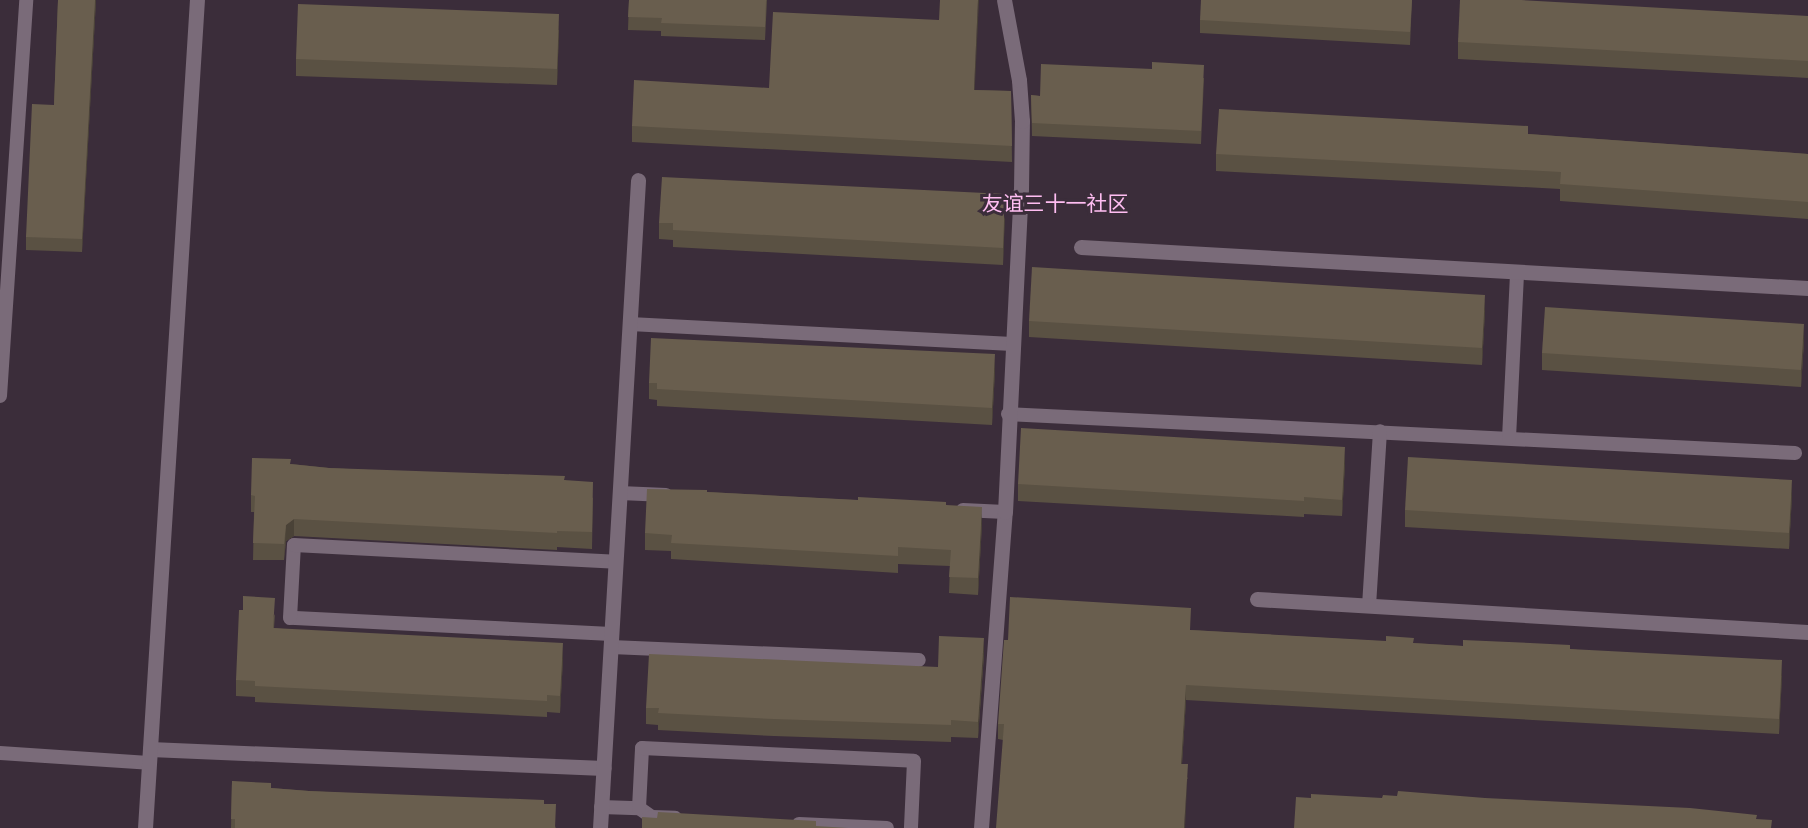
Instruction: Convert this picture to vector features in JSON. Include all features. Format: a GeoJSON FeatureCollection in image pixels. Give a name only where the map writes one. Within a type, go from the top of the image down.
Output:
{"type":"FeatureCollection","features":[{"type":"Feature","properties":{"kind":"street"},"geometry":{"type":"LineString","coordinates":[[145,828],[198,0]]}},
{"type":"Feature","properties":{"kind":"street"},"geometry":{"type":"LineString","coordinates":[[981,828],[1005,512],[1022,121],[1019,80],[1004,0]]}},
{"type":"Feature","properties":{"kind":"street"},"geometry":{"type":"LineString","coordinates":[[600,828],[638,180]]}},
{"type":"Feature","properties":{"kind":"street"},"geometry":{"type":"LineString","coordinates":[[1081,247],[1808,288]]}},
{"type":"Feature","properties":{"kind":"street"},"geometry":{"type":"LineString","coordinates":[[1257,599],[1808,632]]}},
{"type":"Feature","properties":{"kind":"street"},"geometry":{"type":"LineString","coordinates":[[150,756],[604,768]]}},
{"type":"Feature","properties":{"kind":"lane"},"geometry":{"type":"LineString","coordinates":[[0,396],[26,0]]}},
{"type":"Feature","properties":{"kind":"lane"},"geometry":{"type":"LineString","coordinates":[[1509,438],[1517,272]]}},
{"type":"Feature","properties":{"kind":"lane"},"geometry":{"type":"LineString","coordinates":[[630,324],[1012,344]]}},
{"type":"Feature","properties":{"kind":"lane"},"geometry":{"type":"LineString","coordinates":[[1008,414],[1795,453]]}},
{"type":"Feature","properties":{"kind":"lane"},"geometry":{"type":"LineString","coordinates":[[1369,606],[1380,431]]}},
{"type":"Feature","properties":{"kind":"lane"},"geometry":{"type":"LineString","coordinates":[[620,493],[678,496]]}},
{"type":"Feature","properties":{"kind":"lane"},"geometry":{"type":"LineString","coordinates":[[946,509],[1005,512]]}},
{"type":"Feature","properties":{"kind":"lane"},"geometry":{"type":"LineString","coordinates":[[616,562],[294,545],[290,618],[919,660]]}},
{"type":"Feature","properties":{"kind":"lane"},"geometry":{"type":"LineString","coordinates":[[639,808],[642,748],[914,761],[911,828]]}},
{"type":"Feature","properties":{"kind":"lane"},"geometry":{"type":"LineString","coordinates":[[0,753],[150,756]]}},
{"type":"Feature","properties":{"kind":"lane"},"geometry":{"type":"LineString","coordinates":[[602,807],[639,808],[652,817],[687,818]]}},
{"type":"Feature","properties":{"kind":"lane"},"geometry":{"type":"LineString","coordinates":[[781,823],[887,828]]}},
{"type":"Feature","properties":{"kind":"building"},"geometry":{"type":"Polygon","coordinates":[[[58,0],[95,0],[82,239],[26,237],[32,104],[54,105],[58,0]]]}},
{"type":"Feature","properties":{"kind":"building"},"geometry":{"type":"Polygon","coordinates":[[[629,0],[766,0],[765,27],[661,23],[662,18],[628,17],[629,0]]]}},
{"type":"Feature","properties":{"kind":"building"},"geometry":{"type":"Polygon","coordinates":[[[940,0],[978,0],[974,90],[1011,91],[1012,146],[632,126],[634,80],[769,88],[773,12],[939,20],[940,0]]]}},
{"type":"Feature","properties":{"kind":"building"},"geometry":{"type":"Polygon","coordinates":[[[1201,0],[1412,0],[1410,32],[1200,20],[1201,0]]]}},
{"type":"Feature","properties":{"kind":"building"},"geometry":{"type":"Polygon","coordinates":[[[1460,0],[1521,0],[1808,16],[1808,61],[1458,42],[1460,0]]]}},
{"type":"Feature","properties":{"kind":"building"},"geometry":{"type":"Polygon","coordinates":[[[298,4],[559,14],[557,69],[296,59],[298,4]]]}},
{"type":"Feature","properties":{"kind":"building"},"geometry":{"type":"Polygon","coordinates":[[[1152,62],[1204,65],[1201,131],[1032,123],[1031,95],[1040,96],[1041,64],[1152,69],[1152,62]]]}},
{"type":"Feature","properties":{"kind":"building"},"geometry":{"type":"Polygon","coordinates":[[[1219,109],[1528,126],[1528,134],[1808,154],[1808,202],[1560,184],[1561,172],[1216,154],[1219,109]]]}},
{"type":"Feature","properties":{"kind":"building"},"geometry":{"type":"Polygon","coordinates":[[[662,177],[1005,194],[1003,248],[673,230],[673,223],[659,223],[662,177]]]}},
{"type":"Feature","properties":{"kind":"building"},"geometry":{"type":"Polygon","coordinates":[[[1032,267],[1485,295],[1482,348],[1029,321],[1032,267]]]}},
{"type":"Feature","properties":{"kind":"building"},"geometry":{"type":"Polygon","coordinates":[[[1545,307],[1804,324],[1801,370],[1542,353],[1545,307]]]}},
{"type":"Feature","properties":{"kind":"building"},"geometry":{"type":"Polygon","coordinates":[[[651,338],[995,354],[992,408],[657,389],[657,383],[649,383],[651,338]]]}},
{"type":"Feature","properties":{"kind":"building"},"geometry":{"type":"Polygon","coordinates":[[[1021,428],[1345,447],[1342,500],[1304,497],[1304,501],[1018,484],[1021,428]]]}},
{"type":"Feature","properties":{"kind":"building"},"geometry":{"type":"Polygon","coordinates":[[[1408,457],[1792,480],[1789,533],[1405,510],[1408,457]]]}},
{"type":"Feature","properties":{"kind":"building"},"geometry":{"type":"Polygon","coordinates":[[[252,458],[291,459],[290,464],[329,468],[565,476],[564,480],[593,482],[592,532],[557,531],[557,533],[294,519],[286,525],[284,544],[253,543],[255,496],[251,495],[252,458]]]}},
{"type":"Feature","properties":{"kind":"building"},"geometry":{"type":"Polygon","coordinates":[[[647,489],[707,490],[707,492],[858,500],[858,497],[946,502],[946,505],[982,507],[978,578],[949,577],[951,550],[898,547],[898,556],[671,543],[672,535],[645,533],[647,489]]]}},
{"type":"Feature","properties":{"kind":"building"},"geometry":{"type":"Polygon","coordinates":[[[243,596],[275,598],[273,628],[563,643],[560,696],[547,695],[547,701],[255,686],[255,681],[236,680],[239,610],[243,610],[243,596]]]}},
{"type":"Feature","properties":{"kind":"building"},"geometry":{"type":"Polygon","coordinates":[[[1010,597],[1191,608],[1190,630],[1386,641],[1386,636],[1414,638],[1413,643],[1463,646],[1463,640],[1570,645],[1570,649],[1782,660],[1779,719],[1186,685],[1181,764],[1188,764],[1184,828],[996,828],[1004,724],[998,724],[1004,640],[1008,640],[1010,597]]]}},
{"type":"Feature","properties":{"kind":"building"},"geometry":{"type":"Polygon","coordinates":[[[939,636],[984,638],[978,722],[951,720],[951,725],[774,719],[658,713],[659,708],[646,708],[649,654],[938,667],[939,636]]]}},
{"type":"Feature","properties":{"kind":"building"},"geometry":{"type":"Polygon","coordinates":[[[232,781],[271,783],[271,788],[309,791],[544,800],[544,804],[556,804],[555,828],[235,828],[235,819],[231,819],[232,781]]]}},
{"type":"Feature","properties":{"kind":"building"},"geometry":{"type":"Polygon","coordinates":[[[1398,791],[1485,798],[1690,808],[1757,815],[1756,819],[1772,820],[1771,828],[1294,828],[1296,797],[1311,798],[1311,794],[1382,798],[1383,795],[1397,796],[1398,791]]]}},
{"type":"Feature","properties":{"kind":"building"},"geometry":{"type":"Polygon","coordinates":[[[658,812],[816,821],[816,826],[848,828],[642,828],[642,817],[657,818],[658,812]]]}},
{"type":"Feature","properties":{"kind":"district","name":"友谊三十一社区"},"geometry":{"type":"Point","coordinates":[1055,204]}}]}
